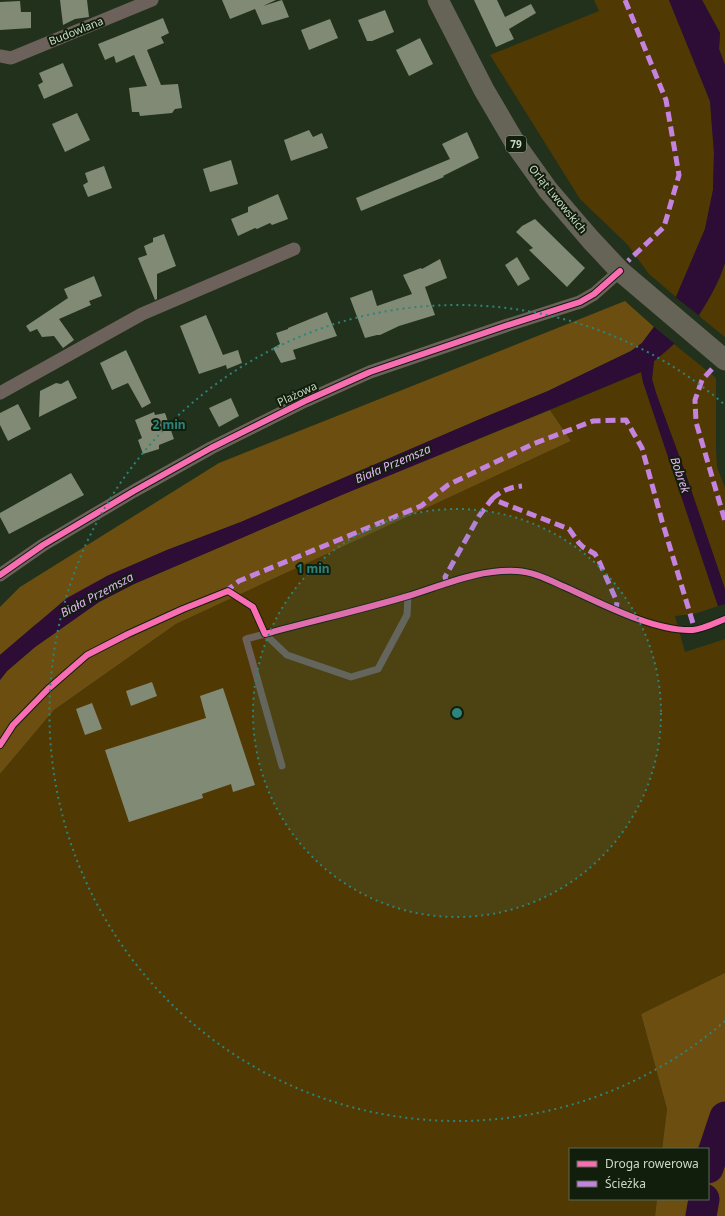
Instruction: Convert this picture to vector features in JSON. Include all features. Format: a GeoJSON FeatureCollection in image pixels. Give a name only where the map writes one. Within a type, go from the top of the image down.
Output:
{"type":"FeatureCollection","features":[{"type":"Feature","properties":{"kind":"main road","name":"Orląt Lwowskich"},"geometry":{"type":"LineString","coordinates":[[438,0],[484,90],[518,148],[548,190],[620,271],[725,360]]}},
{"type":"Feature","properties":{"kind":"street","name":"Budowlana"},"geometry":{"type":"LineString","coordinates":[[0,56],[10,58],[152,0]]}},
{"type":"Feature","properties":{"kind":"street"},"geometry":{"type":"LineString","coordinates":[[0,393],[142,314],[294,249]]}},
{"type":"Feature","properties":{"kind":"street","name":"Plażowa"},"geometry":{"type":"LineString","coordinates":[[0,575],[43,545],[134,491],[211,448],[305,401],[370,372],[580,302],[594,294],[620,271]]}},
{"type":"Feature","properties":{"kind":"lane"},"geometry":{"type":"LineString","coordinates":[[282,766],[246,639],[408,596],[472,575],[498,571],[518,571],[535,574],[598,603],[652,623],[674,629],[695,630],[725,619]]}},
{"type":"Feature","properties":{"kind":"lane"},"geometry":{"type":"LineString","coordinates":[[264,634],[287,655],[351,677],[378,669],[407,616],[408,596]]}},
{"type":"Feature","properties":{"kind":"shaded area"},"geometry":{"type":"Polygon","coordinates":[[[594,0],[669,0],[710,101],[714,153],[713,190],[705,229],[676,297],[649,274],[627,244],[580,199],[490,55],[599,11],[594,0]]]}},
{"type":"Feature","properties":{"kind":"shaded area"},"geometry":{"type":"Polygon","coordinates":[[[702,0],[725,0],[725,65],[719,49],[720,33],[702,0]]]}},
{"type":"Feature","properties":{"kind":"shaded area"},"geometry":{"type":"Polygon","coordinates":[[[725,263],[725,337],[699,316],[720,277],[725,263]]]}},
{"type":"Feature","properties":{"kind":"shaded area"},"geometry":{"type":"Polygon","coordinates":[[[625,301],[654,327],[642,343],[631,351],[548,391],[241,522],[167,550],[107,576],[35,625],[0,655],[0,607],[20,587],[219,463],[625,301]]]}},
{"type":"Feature","properties":{"kind":"shaded area"},"geometry":{"type":"Polygon","coordinates":[[[674,344],[716,378],[717,467],[725,488],[725,589],[652,379],[654,361],[674,344]]]}},
{"type":"Feature","properties":{"kind":"shaded area"},"geometry":{"type":"Polygon","coordinates":[[[641,372],[643,382],[718,606],[694,614],[675,616],[685,652],[725,639],[725,975],[641,1014],[667,1109],[662,1148],[569,1148],[569,1200],[657,1200],[655,1216],[0,1216],[0,774],[54,710],[176,624],[571,441],[550,410],[641,372]]]}},
{"type":"Feature","properties":{"kind":"shaded area"},"geometry":{"type":"Polygon","coordinates":[[[550,410],[571,441],[176,624],[54,710],[0,774],[0,680],[7,671],[35,647],[99,602],[134,584],[344,494],[550,410]]]}},
{"type":"Feature","properties":{"kind":"shaded area"},"geometry":{"type":"Polygon","coordinates":[[[725,973],[725,1216],[655,1216],[657,1200],[709,1200],[709,1148],[662,1148],[667,1109],[641,1014],[725,973]]]}},
{"type":"Feature","properties":{"kind":"water","name":"Biała Przemsza"},"geometry":{"type":"Polygon","coordinates":[[[669,0],[702,0],[720,33],[719,49],[725,65],[725,263],[720,277],[706,305],[677,341],[654,361],[652,379],[725,589],[725,604],[718,606],[643,382],[641,372],[344,494],[134,584],[99,602],[35,647],[7,671],[0,680],[0,655],[67,598],[107,576],[167,550],[241,522],[548,391],[631,351],[642,343],[676,297],[705,229],[713,190],[714,153],[710,101],[669,0]]]}},
{"type":"Feature","properties":{"kind":"pier"},"geometry":{"type":"Polygon","coordinates":[[[674,296],[701,317],[676,345],[652,325],[674,296]]]}},
{"type":"Feature","properties":{"kind":"building"},"geometry":{"type":"Polygon","coordinates":[[[60,0],[87,0],[89,17],[75,19],[63,25],[60,0]]]}},
{"type":"Feature","properties":{"kind":"building"},"geometry":{"type":"Polygon","coordinates":[[[222,0],[276,0],[263,6],[282,0],[289,17],[262,25],[255,9],[230,19],[222,0]]]}},
{"type":"Feature","properties":{"kind":"building"},"geometry":{"type":"Polygon","coordinates":[[[474,0],[497,0],[505,17],[531,4],[536,13],[509,29],[514,39],[496,47],[474,0]]]}},
{"type":"Feature","properties":{"kind":"building"},"geometry":{"type":"Polygon","coordinates":[[[20,1],[21,12],[31,12],[31,28],[0,30],[0,2],[20,1]]]}},
{"type":"Feature","properties":{"kind":"building"},"geometry":{"type":"Polygon","coordinates":[[[385,10],[394,32],[372,41],[367,41],[358,20],[385,10]]]}},
{"type":"Feature","properties":{"kind":"building"},"geometry":{"type":"Polygon","coordinates":[[[163,18],[169,33],[161,37],[164,43],[147,50],[161,85],[178,84],[182,108],[175,109],[172,113],[140,116],[139,112],[132,112],[129,88],[147,86],[134,55],[116,63],[114,56],[105,60],[98,44],[163,18]]]}},
{"type":"Feature","properties":{"kind":"building"},"geometry":{"type":"Polygon","coordinates":[[[330,19],[338,38],[309,50],[301,30],[330,19]]]}},
{"type":"Feature","properties":{"kind":"building"},"geometry":{"type":"Polygon","coordinates":[[[420,38],[433,64],[409,76],[396,50],[420,38]]]}},
{"type":"Feature","properties":{"kind":"building"},"geometry":{"type":"Polygon","coordinates":[[[63,63],[73,86],[44,99],[38,85],[43,82],[39,73],[63,63]]]}},
{"type":"Feature","properties":{"kind":"building"},"geometry":{"type":"Polygon","coordinates":[[[77,113],[90,140],[65,152],[52,124],[77,113]]]}},
{"type":"Feature","properties":{"kind":"building"},"geometry":{"type":"Polygon","coordinates":[[[309,130],[313,137],[322,133],[328,148],[291,161],[284,140],[309,130]]]}},
{"type":"Feature","properties":{"kind":"building"},"geometry":{"type":"Polygon","coordinates":[[[467,132],[479,158],[443,176],[444,177],[361,211],[356,198],[450,159],[442,144],[467,132]]]}},
{"type":"Feature","properties":{"kind":"building"},"geometry":{"type":"Polygon","coordinates":[[[231,160],[238,184],[210,192],[203,169],[231,160]]]}},
{"type":"Feature","properties":{"kind":"building"},"geometry":{"type":"Polygon","coordinates":[[[104,166],[112,188],[88,197],[83,185],[88,182],[85,173],[104,166]]]}},
{"type":"Feature","properties":{"kind":"building"},"geometry":{"type":"Polygon","coordinates":[[[278,194],[288,219],[272,225],[270,223],[257,229],[255,228],[238,236],[231,219],[248,212],[248,207],[278,194]]]}},
{"type":"Feature","properties":{"kind":"building"},"geometry":{"type":"Polygon","coordinates":[[[535,219],[585,268],[567,287],[529,250],[533,248],[516,232],[522,226],[535,219]]]}},
{"type":"Feature","properties":{"kind":"building"},"geometry":{"type":"Polygon","coordinates":[[[164,234],[176,266],[157,274],[157,299],[155,300],[138,258],[147,255],[144,246],[153,242],[153,238],[164,234]]]}},
{"type":"Feature","properties":{"kind":"building"},"geometry":{"type":"Polygon","coordinates":[[[517,257],[530,279],[518,286],[505,265],[517,257]]]}},
{"type":"Feature","properties":{"kind":"building"},"geometry":{"type":"Polygon","coordinates":[[[440,259],[447,278],[425,287],[435,315],[399,326],[380,335],[365,338],[350,298],[372,290],[377,306],[412,294],[403,275],[421,268],[422,269],[440,259]]]}},
{"type":"Feature","properties":{"kind":"building"},"geometry":{"type":"Polygon","coordinates":[[[94,276],[102,296],[89,301],[91,305],[59,319],[74,340],[63,348],[54,336],[42,337],[37,329],[30,332],[26,326],[68,298],[64,289],[94,276]]]}},
{"type":"Feature","properties":{"kind":"building"},"geometry":{"type":"Polygon","coordinates":[[[327,312],[337,336],[293,350],[296,359],[281,363],[273,348],[280,344],[276,333],[327,312]]]}},
{"type":"Feature","properties":{"kind":"building"},"geometry":{"type":"Polygon","coordinates":[[[206,315],[223,355],[238,350],[242,363],[227,369],[226,365],[199,374],[180,326],[206,315]]]}},
{"type":"Feature","properties":{"kind":"building"},"geometry":{"type":"Polygon","coordinates":[[[126,350],[151,403],[142,408],[128,383],[112,390],[100,363],[126,350]]]}},
{"type":"Feature","properties":{"kind":"building"},"geometry":{"type":"Polygon","coordinates":[[[68,380],[77,398],[39,417],[40,391],[56,383],[61,384],[68,380]]]}},
{"type":"Feature","properties":{"kind":"building"},"geometry":{"type":"Polygon","coordinates":[[[231,398],[239,416],[219,427],[209,408],[231,398]]]}},
{"type":"Feature","properties":{"kind":"building"},"geometry":{"type":"Polygon","coordinates":[[[18,404],[31,429],[8,441],[0,425],[0,413],[18,404]]]}},
{"type":"Feature","properties":{"kind":"building"},"geometry":{"type":"Polygon","coordinates":[[[154,412],[155,415],[165,413],[174,439],[159,445],[159,449],[143,454],[138,440],[142,438],[135,420],[154,412]]]}},
{"type":"Feature","properties":{"kind":"building"},"geometry":{"type":"Polygon","coordinates":[[[71,473],[84,495],[9,534],[0,517],[0,513],[71,473]]]}},
{"type":"Feature","properties":{"kind":"building"},"geometry":{"type":"Polygon","coordinates":[[[152,682],[157,696],[131,706],[126,691],[152,682]]]}},
{"type":"Feature","properties":{"kind":"building"},"geometry":{"type":"Polygon","coordinates":[[[223,688],[255,785],[233,792],[231,784],[202,794],[203,798],[129,822],[105,750],[206,718],[200,696],[223,688]]]}},
{"type":"Feature","properties":{"kind":"building"},"geometry":{"type":"Polygon","coordinates":[[[92,703],[102,729],[85,735],[76,709],[92,703]]]}},
{"type":"Feature","properties":{"kind":"waterway","name":"Bobrek"},"geometry":{"type":"LineString","coordinates":[[709,1165],[725,1117]]}},
{"type":"Feature","properties":{"kind":"waterway","name":"Bobrek"},"geometry":{"type":"LineString","coordinates":[[701,1216],[704,1200]]}},
{"type":"Feature","properties":{"kind":"marked path"},"geometry":{"type":"LineString","coordinates":[[625,0],[666,100],[679,175],[664,227],[628,261]]}},
{"type":"Feature","properties":{"kind":"marked path"},"geometry":{"type":"LineString","coordinates":[[712,369],[702,380],[695,400],[696,422],[725,521]]}},
{"type":"Feature","properties":{"kind":"marked path"},"geometry":{"type":"LineString","coordinates":[[225,592],[239,581],[421,506],[448,485],[533,444],[593,421],[626,420],[642,448],[662,521],[695,630]]}},
{"type":"Feature","properties":{"kind":"marked path"},"geometry":{"type":"LineString","coordinates":[[492,499],[506,490],[522,486]]}},
{"type":"Feature","properties":{"kind":"marked path"},"geometry":{"type":"LineString","coordinates":[[447,583],[445,577],[479,516],[492,499],[569,529],[583,547],[595,554],[617,602],[616,610]]}},
{"type":"Feature","properties":{"kind":"cycle path"},"geometry":{"type":"LineString","coordinates":[[0,575],[43,545],[134,491],[211,448],[305,401],[370,372],[580,302],[594,294],[620,271]]}},
{"type":"Feature","properties":{"kind":"cycle path"},"geometry":{"type":"LineString","coordinates":[[0,745],[13,725],[48,689],[87,655],[128,634],[183,609],[228,591],[253,607],[265,634],[408,596],[475,575],[503,571],[517,571],[535,575],[628,615],[662,626],[693,630],[725,619]]}}]}
